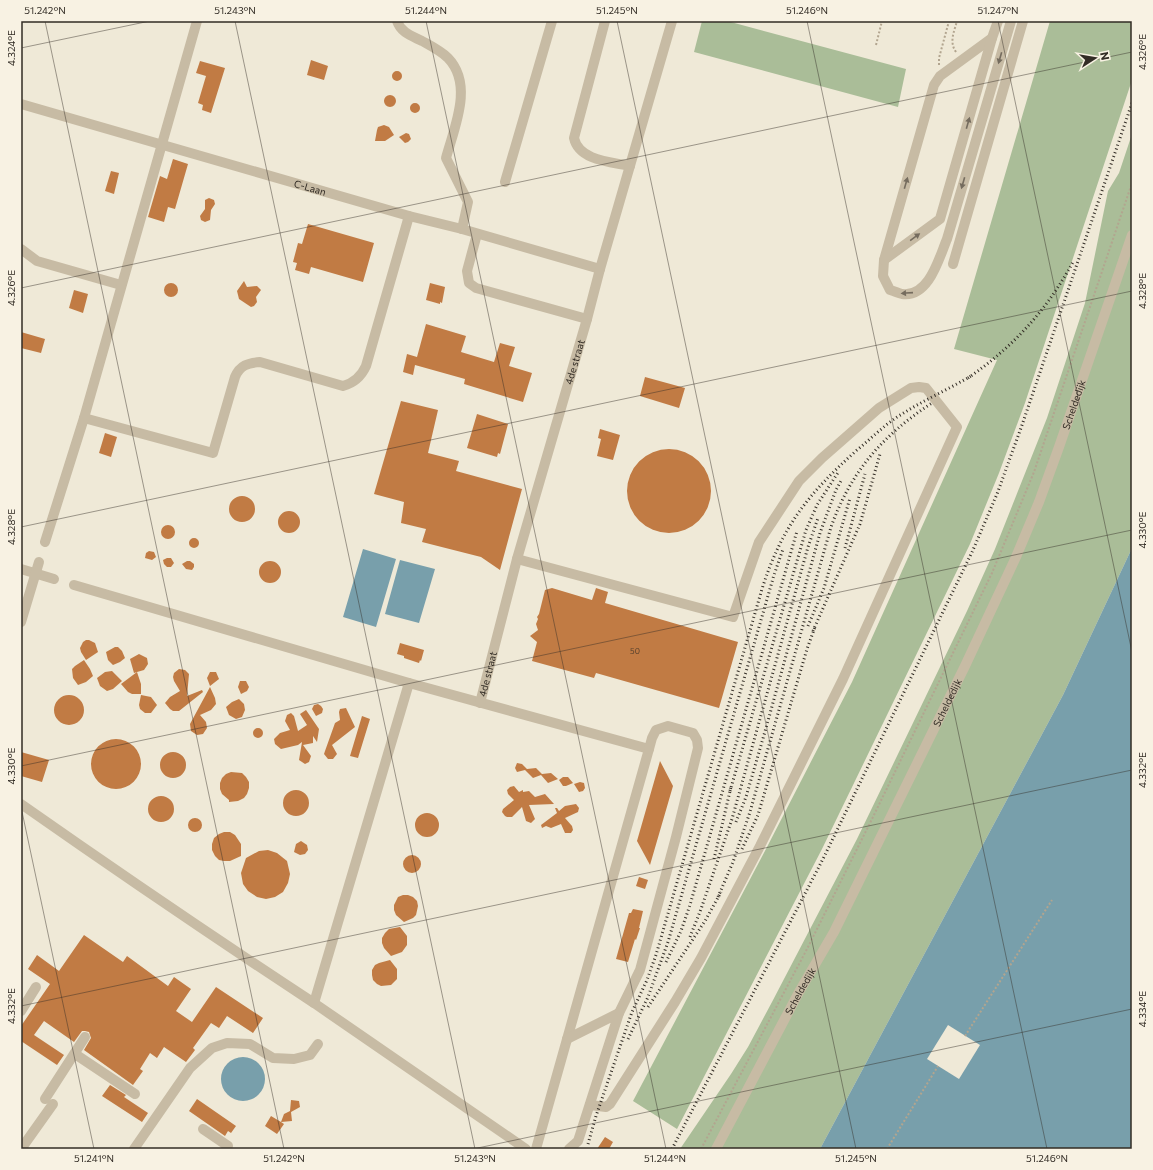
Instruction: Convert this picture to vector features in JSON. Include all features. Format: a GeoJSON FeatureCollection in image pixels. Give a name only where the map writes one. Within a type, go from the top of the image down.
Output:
{"type":"FeatureCollection","features":[{"type":"Feature","properties":{"kind":"street"},"geometry":{"type":"LineString","coordinates":[[45,542],[84,418],[198,21]]}},
{"type":"Feature","properties":{"kind":"street"},"geometry":{"type":"LineString","coordinates":[[397,21],[399,27],[406,33],[449,58],[459,79],[462,91],[462,102],[446,158],[468,202],[462,229]]}},
{"type":"Feature","properties":{"kind":"street"},"geometry":{"type":"LineString","coordinates":[[505,182],[552,21]]}},
{"type":"Feature","properties":{"kind":"street"},"geometry":{"type":"LineString","coordinates":[[605,21],[574,138],[575,144],[583,154],[630,166]]}},
{"type":"Feature","properties":{"kind":"street","name":"4de straat"},"geometry":{"type":"LineString","coordinates":[[480,703],[517,559],[588,319],[600,269],[672,21]]}},
{"type":"Feature","properties":{"kind":"street"},"geometry":{"type":"LineString","coordinates":[[884,260],[940,219],[998,21]]}},
{"type":"Feature","properties":{"kind":"street"},"geometry":{"type":"LineString","coordinates":[[992,38],[940,76],[934,85],[884,260],[883,276],[890,290],[902,294],[912,294],[923,288],[934,272],[947,239],[1011,21]]}},
{"type":"Feature","properties":{"kind":"street"},"geometry":{"type":"LineString","coordinates":[[953,264],[1023,21]]}},
{"type":"Feature","properties":{"kind":"street","name":"C-Laan"},"geometry":{"type":"LineString","coordinates":[[21,104],[409,216],[462,229],[600,269]]}},
{"type":"Feature","properties":{"kind":"street"},"geometry":{"type":"LineString","coordinates":[[84,418],[213,453],[235,378],[238,370],[244,365],[252,362],[260,362],[342,386],[357,380],[363,374],[366,366],[409,216]]}},
{"type":"Feature","properties":{"kind":"street"},"geometry":{"type":"LineString","coordinates":[[477,234],[467,271],[469,283],[476,288],[588,319]]}},
{"type":"Feature","properties":{"kind":"street","name":"Scheldedijk"},"geometry":{"type":"LineString","coordinates":[[716,1149],[792,1006],[834,932],[962,673],[1016,557],[1039,502],[1062,440],[1132,235]]}},
{"type":"Feature","properties":{"kind":"street"},"geometry":{"type":"LineString","coordinates":[[21,249],[37,261],[121,285]]}},
{"type":"Feature","properties":{"kind":"street"},"geometry":{"type":"LineString","coordinates":[[517,559],[733,617],[758,542],[799,481],[863,421],[879,408],[911,388],[918,387],[926,388],[957,427],[843,679],[760,846],[701,958],[675,1002],[610,1104],[606,1107],[590,1105]]}},
{"type":"Feature","properties":{"kind":"street"},"geometry":{"type":"LineString","coordinates":[[21,622],[39,562]]}},
{"type":"Feature","properties":{"kind":"street"},"geometry":{"type":"LineString","coordinates":[[21,569],[54,579]]}},
{"type":"Feature","properties":{"kind":"street"},"geometry":{"type":"LineString","coordinates":[[74,585],[409,683],[648,749]]}},
{"type":"Feature","properties":{"kind":"street"},"geometry":{"type":"LineString","coordinates":[[314,1003],[409,683]]}},
{"type":"Feature","properties":{"kind":"street"},"geometry":{"type":"LineString","coordinates":[[536,1149],[648,749],[656,730],[668,726],[693,733],[697,740],[698,748],[676,837],[640,970],[619,1013],[578,1140],[569,1149]]}},
{"type":"Feature","properties":{"kind":"street"},"geometry":{"type":"LineString","coordinates":[[21,804],[129,880],[314,1003],[526,1149]]}},
{"type":"Feature","properties":{"kind":"street"},"geometry":{"type":"LineString","coordinates":[[21,1011],[36,987]]}},
{"type":"Feature","properties":{"kind":"street"},"geometry":{"type":"LineString","coordinates":[[567,1039],[619,1013]]}},
{"type":"Feature","properties":{"kind":"street"},"geometry":{"type":"LineString","coordinates":[[21,1149],[84,1037]]}},
{"type":"Feature","properties":{"kind":"street"},"geometry":{"type":"LineString","coordinates":[[134,1149],[190,1068],[212,1048],[227,1043],[250,1044],[273,1058],[294,1059],[310,1055],[318,1044]]}},
{"type":"Feature","properties":{"kind":"street"},"geometry":{"type":"LineString","coordinates":[[75,1054],[135,1094]]}},
{"type":"Feature","properties":{"kind":"street"},"geometry":{"type":"LineString","coordinates":[[204,1129],[228,1148]]}},
{"type":"Feature","properties":{"kind":"path"},"geometry":{"type":"LineString","coordinates":[[876,45],[882,21]]}},
{"type":"Feature","properties":{"kind":"path"},"geometry":{"type":"LineString","coordinates":[[940,76],[938,58],[948,21]]}},
{"type":"Feature","properties":{"kind":"path"},"geometry":{"type":"LineString","coordinates":[[957,21],[952,40],[954,48],[962,60]]}},
{"type":"Feature","properties":{"kind":"path"},"geometry":{"type":"LineString","coordinates":[[701,1149],[807,949],[875,814],[992,574],[1034,472],[1132,183]]}},
{"type":"Feature","properties":{"kind":"path"},"geometry":{"type":"LineString","coordinates":[[965,1036],[1052,900]]}},
{"type":"Feature","properties":{"kind":"path"},"geometry":{"type":"LineString","coordinates":[[886,1149],[938,1066]]}},
{"type":"Feature","properties":{"kind":"green space"},"geometry":{"type":"Polygon","coordinates":[[[702,21],[727,21],[906,69],[898,107],[694,52],[702,21]]]}},
{"type":"Feature","properties":{"kind":"green space"},"geometry":{"type":"Polygon","coordinates":[[[1050,21],[1132,21],[1132,80],[1025,403],[999,473],[970,544],[822,849],[677,1129],[633,1101],[852,682],[997,360],[954,349],[1050,21]]]}},
{"type":"Feature","properties":{"kind":"green space"},"geometry":{"type":"Polygon","coordinates":[[[1132,134],[1132,548],[1063,695],[820,1149],[680,1149],[748,1047],[772,1002],[857,839],[967,611],[995,549],[1047,418],[1085,303],[1108,191],[1119,173],[1132,134]]]}},
{"type":"Feature","properties":{"kind":"water"},"geometry":{"type":"Polygon","coordinates":[[[1132,548],[1132,1149],[820,1149],[1063,695],[1132,548]]]}},
{"type":"Feature","properties":{"kind":"water"},"geometry":{"type":"Polygon","coordinates":[[[363,549],[396,559],[376,627],[343,617],[363,549]]]}},
{"type":"Feature","properties":{"kind":"water"},"geometry":{"type":"Polygon","coordinates":[[[400,560],[435,569],[419,623],[385,614],[400,560]]]}},
{"type":"Feature","properties":{"kind":"water"},"geometry":{"type":"Polygon","coordinates":[[[243,1057],[255,1061],[261,1067],[265,1079],[261,1091],[255,1097],[243,1101],[231,1097],[225,1091],[221,1079],[225,1067],[231,1061],[243,1057]]]}},
{"type":"Feature","properties":{"kind":"pier"},"geometry":{"type":"Polygon","coordinates":[[[948,1025],[980,1045],[959,1079],[927,1059],[948,1025]]]}},
{"type":"Feature","properties":{"kind":"building"},"geometry":{"type":"Polygon","coordinates":[[[311,60],[328,66],[324,80],[307,75],[311,60]]]}},
{"type":"Feature","properties":{"kind":"building"},"geometry":{"type":"Polygon","coordinates":[[[200,61],[225,68],[211,113],[202,110],[203,105],[198,103],[206,76],[196,73],[200,61]]]}},
{"type":"Feature","properties":{"kind":"building"},"geometry":{"type":"Polygon","coordinates":[[[397,71],[402,76],[397,81],[392,76],[397,71]]]}},
{"type":"Feature","properties":{"kind":"building"},"geometry":{"type":"Polygon","coordinates":[[[388,95],[392,95],[396,101],[392,107],[388,107],[384,103],[384,99],[388,95]]]}},
{"type":"Feature","properties":{"kind":"building"},"geometry":{"type":"Polygon","coordinates":[[[415,103],[420,108],[415,113],[410,108],[415,103]]]}},
{"type":"Feature","properties":{"kind":"building"},"geometry":{"type":"Polygon","coordinates":[[[384,125],[389,127],[394,135],[385,141],[375,141],[378,127],[384,125]]]}},
{"type":"Feature","properties":{"kind":"building"},"geometry":{"type":"Polygon","coordinates":[[[406,133],[409,134],[411,139],[405,143],[399,137],[406,133]]]}},
{"type":"Feature","properties":{"kind":"building"},"geometry":{"type":"Polygon","coordinates":[[[173,159],[188,164],[175,209],[168,207],[164,222],[148,217],[160,176],[167,179],[173,159]]]}},
{"type":"Feature","properties":{"kind":"building"},"geometry":{"type":"Polygon","coordinates":[[[111,171],[119,173],[114,194],[105,191],[111,171]]]}},
{"type":"Feature","properties":{"kind":"building"},"geometry":{"type":"Polygon","coordinates":[[[209,198],[214,200],[215,204],[211,210],[210,220],[205,222],[201,220],[200,216],[205,209],[205,200],[209,198]]]}},
{"type":"Feature","properties":{"kind":"building"},"geometry":{"type":"Polygon","coordinates":[[[308,224],[374,243],[363,282],[311,267],[309,274],[295,270],[297,263],[293,262],[298,243],[302,244],[308,224]]]}},
{"type":"Feature","properties":{"kind":"building"},"geometry":{"type":"Polygon","coordinates":[[[244,281],[247,287],[257,286],[261,290],[256,297],[257,302],[251,307],[239,299],[237,291],[244,281]]]}},
{"type":"Feature","properties":{"kind":"building"},"geometry":{"type":"Polygon","coordinates":[[[171,283],[176,285],[178,290],[176,295],[171,297],[166,295],[164,290],[166,285],[171,283]]]}},
{"type":"Feature","properties":{"kind":"building"},"geometry":{"type":"Polygon","coordinates":[[[430,283],[445,287],[442,303],[440,302],[440,304],[426,300],[430,283]]]}},
{"type":"Feature","properties":{"kind":"building"},"geometry":{"type":"Polygon","coordinates":[[[74,290],[88,294],[83,313],[69,308],[74,290]]]}},
{"type":"Feature","properties":{"kind":"building"},"geometry":{"type":"Polygon","coordinates":[[[426,324],[466,336],[461,352],[494,362],[500,343],[515,347],[509,366],[532,373],[523,402],[464,384],[465,379],[415,365],[413,375],[403,372],[407,354],[417,357],[426,324]]]}},
{"type":"Feature","properties":{"kind":"building"},"geometry":{"type":"Polygon","coordinates":[[[21,332],[45,339],[41,353],[21,348],[21,332]]]}},
{"type":"Feature","properties":{"kind":"building"},"geometry":{"type":"Polygon","coordinates":[[[645,377],[685,388],[679,408],[640,396],[645,377]]]}},
{"type":"Feature","properties":{"kind":"building"},"geometry":{"type":"Polygon","coordinates":[[[401,401],[438,410],[428,453],[459,461],[456,471],[522,489],[500,570],[481,557],[422,542],[426,529],[401,523],[404,502],[374,494],[401,401]]]}},
{"type":"Feature","properties":{"kind":"building"},"geometry":{"type":"Polygon","coordinates":[[[477,414],[508,424],[500,454],[498,453],[497,457],[467,448],[477,414]]]}},
{"type":"Feature","properties":{"kind":"building"},"geometry":{"type":"Polygon","coordinates":[[[600,429],[620,435],[613,460],[597,456],[601,439],[598,438],[600,429]]]}},
{"type":"Feature","properties":{"kind":"building"},"geometry":{"type":"Polygon","coordinates":[[[105,433],[117,437],[111,457],[99,453],[105,433]]]}},
{"type":"Feature","properties":{"kind":"building"},"geometry":{"type":"Polygon","coordinates":[[[669,449],[685,452],[699,461],[708,475],[711,491],[708,507],[699,521],[685,530],[669,533],[653,530],[639,521],[630,507],[627,491],[630,475],[639,461],[653,452],[669,449]]]}},
{"type":"Feature","properties":{"kind":"building"},"geometry":{"type":"Polygon","coordinates":[[[242,496],[251,500],[255,509],[251,518],[242,522],[233,518],[229,509],[233,500],[242,496]]]}},
{"type":"Feature","properties":{"kind":"building"},"geometry":{"type":"Polygon","coordinates":[[[289,511],[297,514],[300,522],[297,530],[289,533],[281,530],[278,522],[281,514],[289,511]]]}},
{"type":"Feature","properties":{"kind":"building"},"geometry":{"type":"Polygon","coordinates":[[[168,525],[173,527],[175,532],[173,537],[168,539],[163,537],[161,532],[163,527],[168,525]]]}},
{"type":"Feature","properties":{"kind":"building"},"geometry":{"type":"Polygon","coordinates":[[[192,538],[196,538],[199,543],[196,548],[192,548],[189,545],[189,541],[192,538]]]}},
{"type":"Feature","properties":{"kind":"building"},"geometry":{"type":"Polygon","coordinates":[[[149,551],[154,552],[156,557],[152,560],[145,558],[146,553],[149,551]]]}},
{"type":"Feature","properties":{"kind":"building"},"geometry":{"type":"Polygon","coordinates":[[[171,558],[174,563],[171,567],[167,567],[164,564],[163,560],[171,558]]]}},
{"type":"Feature","properties":{"kind":"building"},"geometry":{"type":"Polygon","coordinates":[[[187,561],[194,564],[192,570],[186,569],[182,564],[187,561]]]}},
{"type":"Feature","properties":{"kind":"building"},"geometry":{"type":"Polygon","coordinates":[[[270,561],[278,564],[281,572],[278,580],[270,583],[262,580],[259,572],[262,564],[270,561]]]}},
{"type":"Feature","properties":{"kind":"building"},"geometry":{"type":"Polygon","coordinates":[[[552,588],[592,600],[596,588],[608,592],[605,603],[738,642],[719,708],[596,673],[594,678],[532,661],[537,642],[530,636],[538,630],[536,624],[538,619],[537,617],[545,590],[552,588]]]}},
{"type":"Feature","properties":{"kind":"building"},"geometry":{"type":"Polygon","coordinates":[[[86,640],[95,643],[98,652],[86,660],[80,648],[86,640]]]}},
{"type":"Feature","properties":{"kind":"building"},"geometry":{"type":"Polygon","coordinates":[[[400,643],[424,650],[421,661],[420,660],[419,663],[397,654],[400,643]]]}},
{"type":"Feature","properties":{"kind":"building"},"geometry":{"type":"Polygon","coordinates":[[[118,647],[122,651],[125,658],[113,665],[108,660],[106,652],[118,647]]]}},
{"type":"Feature","properties":{"kind":"building"},"geometry":{"type":"Polygon","coordinates":[[[139,654],[147,658],[148,664],[144,670],[134,673],[130,659],[139,654]]]}},
{"type":"Feature","properties":{"kind":"building"},"geometry":{"type":"Polygon","coordinates":[[[84,660],[93,676],[86,682],[78,685],[73,678],[72,669],[84,660]]]}},
{"type":"Feature","properties":{"kind":"building"},"geometry":{"type":"Polygon","coordinates":[[[179,669],[185,670],[189,674],[187,696],[202,690],[203,692],[179,711],[173,711],[165,703],[170,697],[180,691],[173,677],[174,673],[179,669]]]}},
{"type":"Feature","properties":{"kind":"building"},"geometry":{"type":"Polygon","coordinates":[[[112,671],[122,681],[113,689],[107,691],[100,686],[97,678],[105,672],[112,671]]]}},
{"type":"Feature","properties":{"kind":"building"},"geometry":{"type":"Polygon","coordinates":[[[137,672],[141,684],[141,694],[132,694],[128,692],[121,684],[137,672]]]}},
{"type":"Feature","properties":{"kind":"building"},"geometry":{"type":"Polygon","coordinates":[[[210,672],[216,672],[219,679],[210,686],[207,678],[210,672]]]}},
{"type":"Feature","properties":{"kind":"building"},"geometry":{"type":"Polygon","coordinates":[[[240,681],[246,681],[249,687],[247,691],[241,694],[238,687],[240,681]]]}},
{"type":"Feature","properties":{"kind":"building"},"geometry":{"type":"Polygon","coordinates":[[[210,687],[216,704],[211,710],[200,715],[206,722],[207,728],[203,734],[197,735],[191,731],[190,724],[210,687]]]}},
{"type":"Feature","properties":{"kind":"building"},"geometry":{"type":"Polygon","coordinates":[[[69,695],[80,699],[84,710],[80,721],[69,725],[58,721],[54,710],[58,699],[69,695]]]}},
{"type":"Feature","properties":{"kind":"building"},"geometry":{"type":"Polygon","coordinates":[[[141,695],[151,697],[157,705],[151,713],[145,713],[140,709],[139,705],[141,695]]]}},
{"type":"Feature","properties":{"kind":"building"},"geometry":{"type":"Polygon","coordinates":[[[239,699],[244,704],[245,710],[242,717],[236,719],[229,715],[226,707],[239,699]]]}},
{"type":"Feature","properties":{"kind":"building"},"geometry":{"type":"Polygon","coordinates":[[[318,704],[323,709],[322,713],[316,716],[312,709],[314,705],[318,704]]]}},
{"type":"Feature","properties":{"kind":"building"},"geometry":{"type":"Polygon","coordinates":[[[346,708],[355,727],[332,745],[337,754],[333,759],[328,759],[324,754],[325,751],[335,723],[340,720],[340,709],[346,708]]]}},
{"type":"Feature","properties":{"kind":"building"},"geometry":{"type":"Polygon","coordinates":[[[306,710],[319,729],[317,742],[313,736],[313,743],[303,745],[311,756],[309,762],[305,764],[299,760],[302,742],[298,745],[281,749],[275,744],[274,739],[280,733],[290,730],[285,721],[287,715],[291,713],[294,716],[298,731],[307,725],[300,714],[306,710]]]}},
{"type":"Feature","properties":{"kind":"building"},"geometry":{"type":"Polygon","coordinates":[[[362,716],[370,719],[358,758],[350,756],[362,716]]]}},
{"type":"Feature","properties":{"kind":"building"},"geometry":{"type":"Polygon","coordinates":[[[256,728],[260,728],[262,729],[262,737],[256,738],[253,735],[253,731],[256,728]]]}},
{"type":"Feature","properties":{"kind":"building"},"geometry":{"type":"Polygon","coordinates":[[[116,739],[125,741],[136,750],[141,764],[139,773],[130,784],[116,789],[107,787],[96,778],[91,764],[93,755],[102,744],[116,739]]]}},
{"type":"Feature","properties":{"kind":"building"},"geometry":{"type":"Polygon","coordinates":[[[21,752],[49,760],[42,782],[21,776],[21,752]]]}},
{"type":"Feature","properties":{"kind":"building"},"geometry":{"type":"Polygon","coordinates":[[[173,752],[182,756],[186,765],[182,774],[173,778],[164,774],[160,765],[164,756],[173,752]]]}},
{"type":"Feature","properties":{"kind":"building"},"geometry":{"type":"Polygon","coordinates":[[[660,761],[673,786],[650,865],[637,841],[660,761]]]}},
{"type":"Feature","properties":{"kind":"building"},"geometry":{"type":"Polygon","coordinates":[[[517,763],[522,764],[527,769],[536,768],[542,774],[551,773],[558,779],[548,783],[541,775],[533,778],[525,770],[517,772],[515,768],[517,763]]]}},
{"type":"Feature","properties":{"kind":"building"},"geometry":{"type":"Polygon","coordinates":[[[231,772],[242,773],[249,782],[249,788],[244,798],[238,801],[229,802],[229,800],[222,794],[220,783],[226,774],[231,772]]]}},
{"type":"Feature","properties":{"kind":"building"},"geometry":{"type":"Polygon","coordinates":[[[563,777],[568,777],[573,783],[563,786],[559,780],[563,777]]]}},
{"type":"Feature","properties":{"kind":"building"},"geometry":{"type":"Polygon","coordinates":[[[580,782],[584,783],[585,788],[583,791],[579,792],[574,784],[580,782]]]}},
{"type":"Feature","properties":{"kind":"building"},"geometry":{"type":"Polygon","coordinates":[[[514,786],[519,792],[523,790],[523,792],[529,791],[535,797],[545,794],[554,804],[529,805],[535,819],[531,823],[526,821],[522,807],[512,817],[507,817],[502,812],[503,809],[514,800],[508,794],[507,790],[514,786]]]}},
{"type":"Feature","properties":{"kind":"building"},"geometry":{"type":"Polygon","coordinates":[[[296,790],[305,794],[309,803],[305,812],[296,816],[287,812],[283,803],[287,794],[296,790]]]}},
{"type":"Feature","properties":{"kind":"building"},"geometry":{"type":"Polygon","coordinates":[[[161,796],[170,800],[174,809],[170,818],[161,822],[152,818],[148,809],[152,800],[161,796]]]}},
{"type":"Feature","properties":{"kind":"building"},"geometry":{"type":"Polygon","coordinates":[[[576,804],[579,808],[578,812],[565,818],[572,826],[573,830],[571,833],[565,833],[561,824],[551,828],[546,826],[542,828],[541,825],[557,813],[555,808],[559,811],[565,806],[576,804]]]}},
{"type":"Feature","properties":{"kind":"building"},"geometry":{"type":"Polygon","coordinates":[[[427,813],[436,816],[439,825],[436,834],[427,837],[418,834],[415,825],[418,816],[427,813]]]}},
{"type":"Feature","properties":{"kind":"building"},"geometry":{"type":"Polygon","coordinates":[[[195,818],[200,820],[202,825],[200,830],[195,832],[190,830],[188,825],[190,820],[195,818]]]}},
{"type":"Feature","properties":{"kind":"building"},"geometry":{"type":"Polygon","coordinates":[[[224,832],[230,832],[235,835],[241,844],[241,856],[230,861],[219,860],[212,850],[214,838],[224,832]]]}},
{"type":"Feature","properties":{"kind":"building"},"geometry":{"type":"Polygon","coordinates":[[[301,841],[307,845],[308,850],[305,854],[300,855],[294,852],[296,844],[301,841]]]}},
{"type":"Feature","properties":{"kind":"building"},"geometry":{"type":"Polygon","coordinates":[[[268,850],[277,853],[287,861],[290,874],[288,883],[283,892],[275,897],[266,899],[257,897],[248,891],[243,884],[241,873],[246,858],[259,851],[268,850]]]}},
{"type":"Feature","properties":{"kind":"building"},"geometry":{"type":"Polygon","coordinates":[[[412,855],[418,858],[421,864],[418,870],[412,873],[406,870],[403,864],[406,858],[412,855]]]}},
{"type":"Feature","properties":{"kind":"building"},"geometry":{"type":"Polygon","coordinates":[[[639,877],[648,880],[645,889],[636,886],[639,877]]]}},
{"type":"Feature","properties":{"kind":"building"},"geometry":{"type":"Polygon","coordinates":[[[403,895],[413,897],[417,901],[418,906],[416,915],[404,922],[396,915],[394,910],[394,905],[398,897],[403,895]]]}},
{"type":"Feature","properties":{"kind":"building"},"geometry":{"type":"Polygon","coordinates":[[[633,909],[643,911],[640,928],[628,962],[616,959],[629,913],[631,913],[633,909]]]}},
{"type":"Feature","properties":{"kind":"building"},"geometry":{"type":"Polygon","coordinates":[[[400,927],[407,936],[407,945],[402,952],[391,956],[384,948],[382,938],[389,929],[400,927]]]}},
{"type":"Feature","properties":{"kind":"building"},"geometry":{"type":"Polygon","coordinates":[[[84,935],[123,962],[127,956],[168,986],[174,977],[191,989],[176,1011],[192,1022],[216,987],[263,1018],[253,1033],[227,1016],[219,1028],[211,1023],[193,1048],[195,1050],[186,1062],[164,1047],[157,1058],[150,1053],[140,1069],[143,1071],[133,1085],[84,1050],[91,1038],[89,1032],[82,1031],[74,1042],[44,1021],[34,1035],[64,1055],[57,1065],[21,1041],[21,1026],[50,984],[28,969],[37,955],[59,971],[84,935]]]}},
{"type":"Feature","properties":{"kind":"building"},"geometry":{"type":"Polygon","coordinates":[[[390,960],[397,969],[397,979],[391,985],[381,986],[373,980],[372,970],[375,965],[390,960]]]}},
{"type":"Feature","properties":{"kind":"building"},"geometry":{"type":"Polygon","coordinates":[[[110,1085],[126,1095],[124,1097],[148,1113],[142,1122],[102,1096],[110,1085]]]}},
{"type":"Feature","properties":{"kind":"building"},"geometry":{"type":"Polygon","coordinates":[[[197,1099],[236,1126],[231,1133],[228,1131],[225,1136],[189,1111],[197,1099]]]}},
{"type":"Feature","properties":{"kind":"building"},"geometry":{"type":"Polygon","coordinates":[[[291,1100],[299,1101],[300,1107],[291,1112],[292,1121],[281,1122],[284,1114],[290,1111],[291,1100]]]}},
{"type":"Feature","properties":{"kind":"building"},"geometry":{"type":"Polygon","coordinates":[[[271,1116],[284,1124],[277,1134],[265,1126],[271,1116]]]}},
{"type":"Feature","properties":{"kind":"building"},"geometry":{"type":"Polygon","coordinates":[[[605,1137],[613,1142],[609,1149],[597,1149],[605,1137]]]}},
{"type":"Feature","properties":{"kind":"railway"},"geometry":{"type":"LineString","coordinates":[[672,1149],[823,859],[973,550],[997,494],[1021,428],[1132,103]]}},
{"type":"Feature","properties":{"kind":"railway"},"geometry":{"type":"LineString","coordinates":[[968,378],[1000,354],[1028,326],[1052,296],[1073,262]]}},
{"type":"Feature","properties":{"kind":"railway"},"geometry":{"type":"LineString","coordinates":[[588,1144],[596,1116],[632,1012],[647,980],[656,955],[762,589],[779,547],[788,529],[811,496],[857,450],[896,418],[971,376]]}},
{"type":"Feature","properties":{"kind":"railway"},"geometry":{"type":"LineString","coordinates":[[718,897],[733,862],[750,812],[831,527],[839,507],[848,488],[871,456],[898,428],[932,403]]}},
{"type":"Feature","properties":{"kind":"railway"},"geometry":{"type":"LineString","coordinates":[[813,631],[860,524],[880,454]]}},
{"type":"Feature","properties":{"kind":"railway"},"geometry":{"type":"LineString","coordinates":[[730,791],[806,530],[817,505],[839,471]]}},
{"type":"Feature","properties":{"kind":"railway"},"geometry":{"type":"LineString","coordinates":[[845,548],[865,474]]}},
{"type":"Feature","properties":{"kind":"railway"},"geometry":{"type":"LineString","coordinates":[[736,822],[746,797],[820,533],[836,490],[841,481]]}},
{"type":"Feature","properties":{"kind":"railway"},"geometry":{"type":"LineString","coordinates":[[808,626],[824,588],[850,498]]}},
{"type":"Feature","properties":{"kind":"railway"},"geometry":{"type":"LineString","coordinates":[[690,937],[732,819],[808,547],[818,518]]}},
{"type":"Feature","properties":{"kind":"railway"},"geometry":{"type":"LineString","coordinates":[[666,962],[681,931],[690,905],[797,531]]}},
{"type":"Feature","properties":{"kind":"railway"},"geometry":{"type":"LineString","coordinates":[[628,1039],[648,997],[668,942],[774,575],[783,549]]}},
{"type":"Feature","properties":{"kind":"railway"},"geometry":{"type":"LineString","coordinates":[[742,849],[758,815],[807,649],[815,627]]}},
{"type":"Feature","properties":{"kind":"railway"},"geometry":{"type":"LineString","coordinates":[[714,859],[731,787]]}},
{"type":"Feature","properties":{"kind":"railway"},"geometry":{"type":"LineString","coordinates":[[648,1007],[705,921],[721,892]]}}]}
